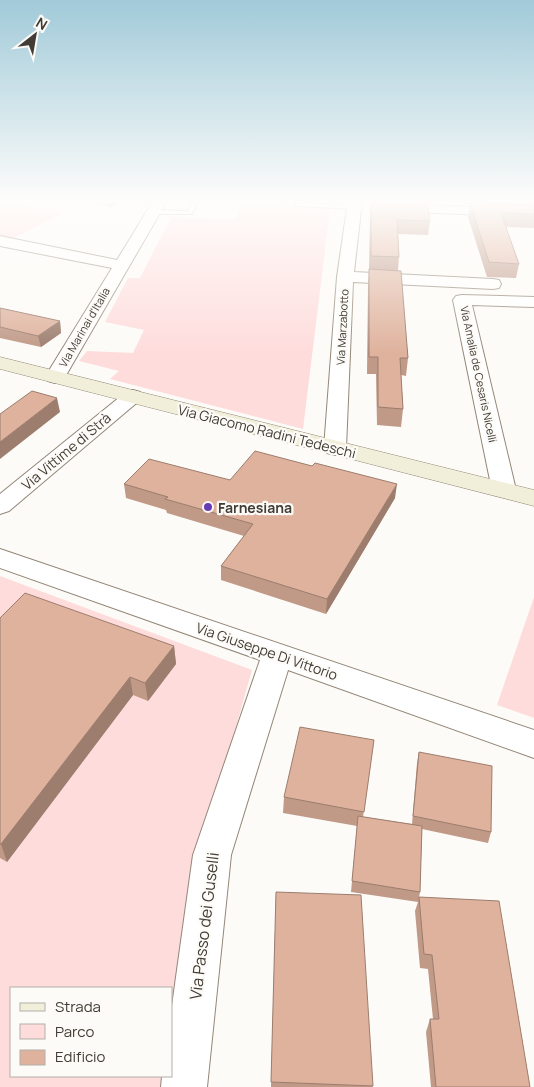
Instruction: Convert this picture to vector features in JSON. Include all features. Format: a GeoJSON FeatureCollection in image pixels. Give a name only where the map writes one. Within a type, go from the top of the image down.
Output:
{"type":"FeatureCollection","features":[{"type":"Feature","properties":{"kind":"main road","name":"Via Giacomo Radini Tedeschi"},"geometry":{"type":"LineString","coordinates":[[0,363],[534,498]]}},
{"type":"Feature","properties":{"kind":"street"},"geometry":{"type":"LineString","coordinates":[[54,252],[120,265]]}},
{"type":"Feature","properties":{"kind":"street","name":"Via Marinai d'Italia"},"geometry":{"type":"LineString","coordinates":[[55,377],[128,252]]}},
{"type":"Feature","properties":{"kind":"street","name":"Via Marzabotto"},"geometry":{"type":"LineString","coordinates":[[335,448],[345,278],[351,252]]}},
{"type":"Feature","properties":{"kind":"street"},"geometry":{"type":"LineString","coordinates":[[345,278],[504,290],[534,302]]}},
{"type":"Feature","properties":{"kind":"street","name":"Via Amalia de Cesaris Nicelli"},"geometry":{"type":"LineString","coordinates":[[504,290],[462,300],[504,490]]}},
{"type":"Feature","properties":{"kind":"street","name":"Via Vittime di Strà"},"geometry":{"type":"LineString","coordinates":[[0,506],[133,396]]}},
{"type":"Feature","properties":{"kind":"street","name":"Via Giuseppe Di Vittorio"},"geometry":{"type":"LineString","coordinates":[[0,558],[277,655],[534,749]]}},
{"type":"Feature","properties":{"kind":"street","name":"Via Passo dei Guselli"},"geometry":{"type":"LineString","coordinates":[[184,1087],[212,855],[277,655]]}},
{"type":"Feature","properties":{"kind":"green space"},"geometry":{"type":"Polygon","coordinates":[[[153,252],[325,252],[303,429],[110,379],[119,371],[79,361],[87,351],[133,353],[144,330],[105,322],[128,278],[140,278],[153,252]]]}},
{"type":"Feature","properties":{"kind":"green space"},"geometry":{"type":"Polygon","coordinates":[[[0,576],[252,670],[201,850],[172,1067],[172,987],[10,987],[10,1077],[171,1077],[170,1087],[0,1087],[0,576]]]}},
{"type":"Feature","properties":{"kind":"green space"},"geometry":{"type":"Polygon","coordinates":[[[534,597],[534,718],[497,705],[534,597]]]}},
{"type":"Feature","properties":{"kind":"building"},"geometry":{"type":"Polygon","coordinates":[[[371,252],[399,252],[399,257],[371,256],[371,252]]]}},
{"type":"Feature","properties":{"kind":"building"},"geometry":{"type":"Polygon","coordinates":[[[486,252],[515,252],[519,264],[489,262],[486,252]]]}},
{"type":"Feature","properties":{"kind":"building"},"geometry":{"type":"Polygon","coordinates":[[[369,269],[401,271],[408,358],[400,358],[403,409],[378,407],[378,357],[369,357],[369,269]]]}},
{"type":"Feature","properties":{"kind":"building"},"geometry":{"type":"Polygon","coordinates":[[[0,308],[60,321],[38,336],[0,327],[0,308]]]}},
{"type":"Feature","properties":{"kind":"building"},"geometry":{"type":"Polygon","coordinates":[[[32,391],[57,398],[0,442],[0,414],[32,391]]]}},
{"type":"Feature","properties":{"kind":"building"},"geometry":{"type":"Polygon","coordinates":[[[255,451],[312,466],[315,463],[397,484],[327,599],[221,566],[253,524],[165,499],[168,497],[124,484],[149,459],[230,480],[255,451]]]}},
{"type":"Feature","properties":{"kind":"building"},"geometry":{"type":"Polygon","coordinates":[[[25,593],[174,646],[145,683],[130,677],[0,844],[0,618],[25,593]]]}},
{"type":"Feature","properties":{"kind":"building"},"geometry":{"type":"Polygon","coordinates":[[[300,727],[374,740],[364,812],[284,797],[300,727]]]}},
{"type":"Feature","properties":{"kind":"building"},"geometry":{"type":"Polygon","coordinates":[[[419,752],[492,766],[491,832],[413,816],[419,752]]]}},
{"type":"Feature","properties":{"kind":"building"},"geometry":{"type":"Polygon","coordinates":[[[358,816],[422,826],[420,892],[352,881],[358,816]]]}},
{"type":"Feature","properties":{"kind":"building"},"geometry":{"type":"Polygon","coordinates":[[[276,892],[361,895],[373,1086],[271,1082],[276,892]]]}},
{"type":"Feature","properties":{"kind":"building"},"geometry":{"type":"Polygon","coordinates":[[[419,897],[499,901],[530,1087],[436,1087],[430,1019],[439,1019],[432,955],[424,954],[419,897]]]}},
{"type":"Feature","properties":{"kind":"place","name":"Farnesiana"},"geometry":{"type":"Point","coordinates":[208,507]}}]}
